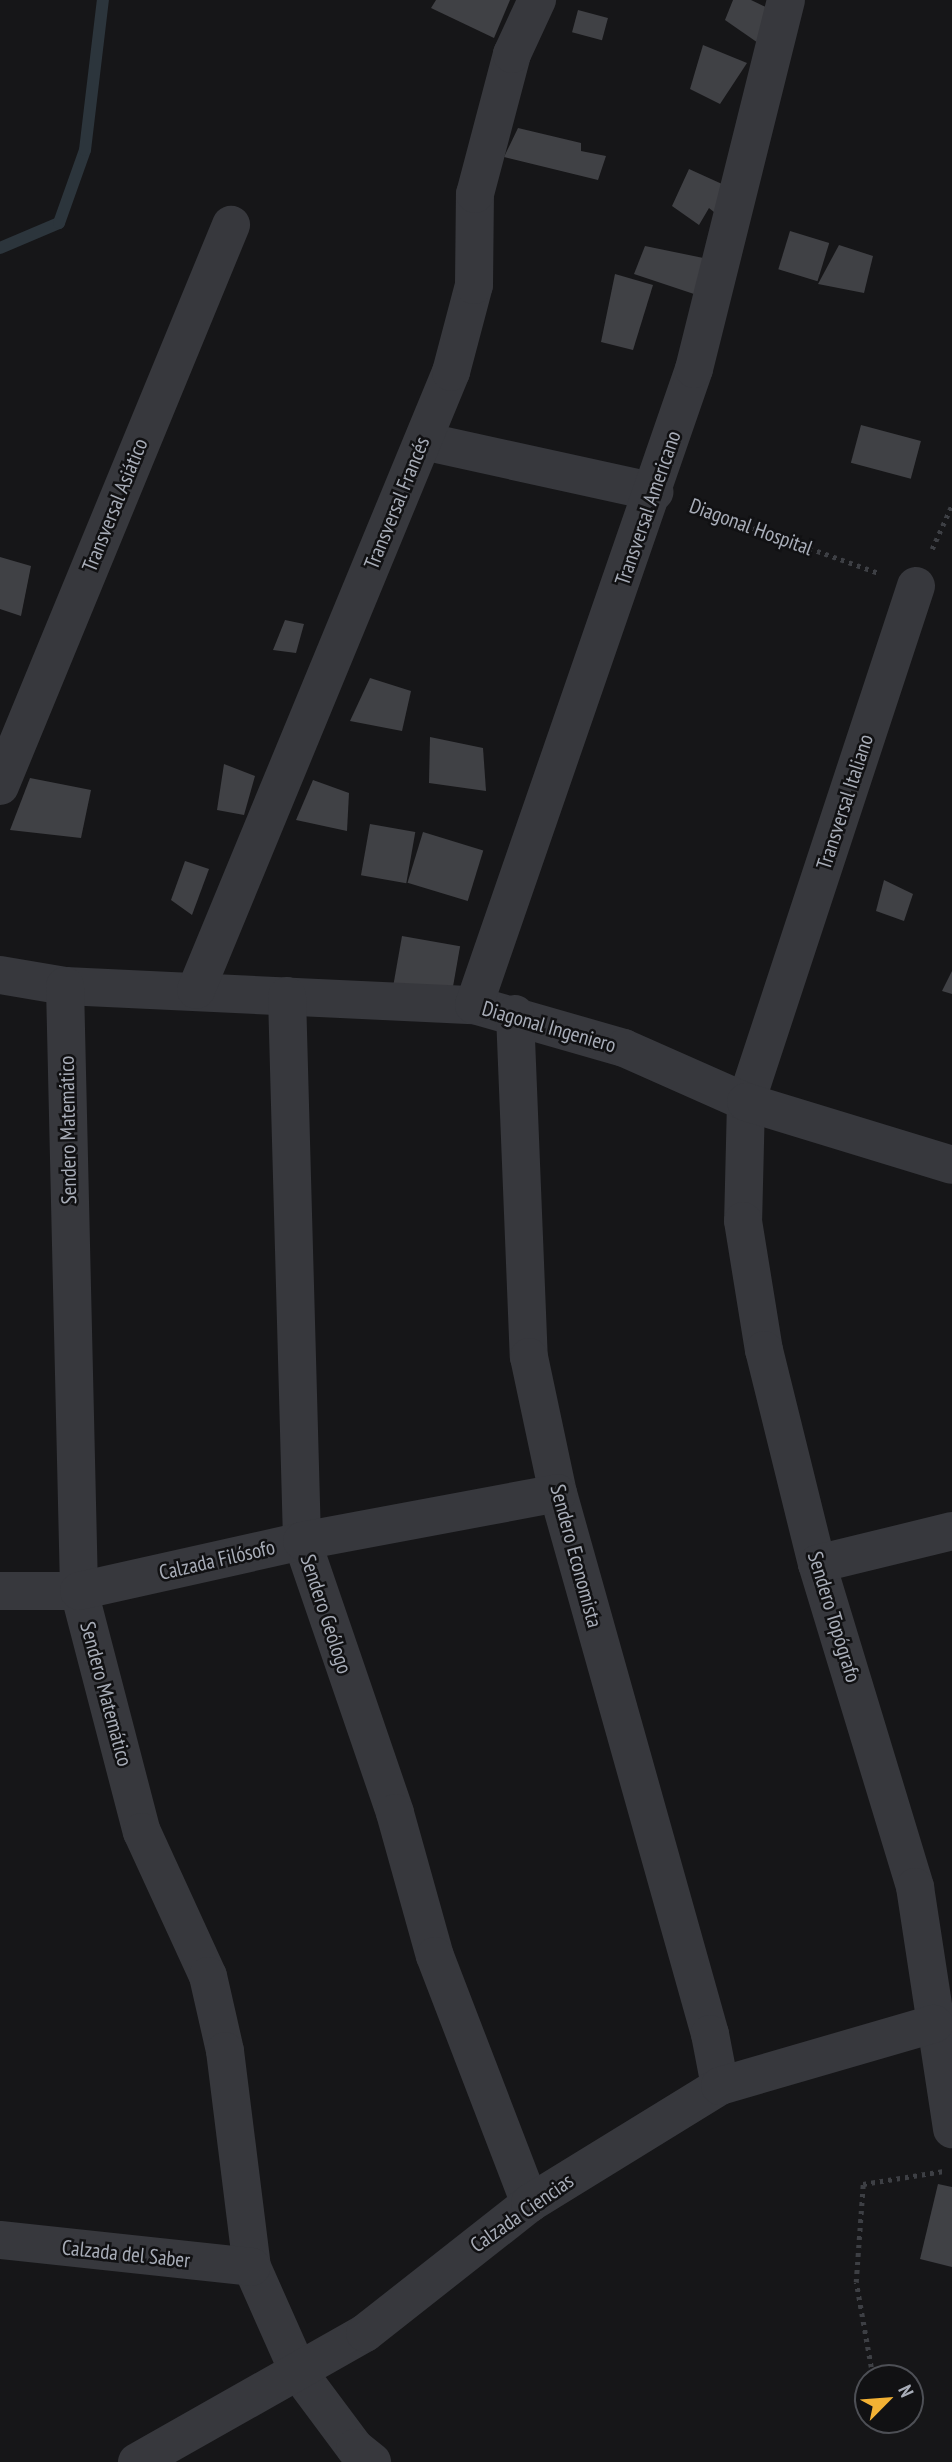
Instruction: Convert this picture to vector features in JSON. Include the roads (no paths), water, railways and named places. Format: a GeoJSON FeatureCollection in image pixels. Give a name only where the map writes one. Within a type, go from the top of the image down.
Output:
{"type":"FeatureCollection","features":[{"type":"Feature","properties":{"kind":"street","name":"Transversal Francés"},"geometry":{"type":"LineString","coordinates":[[196,990],[451,372],[474,285],[475,194],[512,54],[537,0]]}},
{"type":"Feature","properties":{"kind":"street","name":"Transversal Americano"},"geometry":{"type":"LineString","coordinates":[[474,1005],[654,492],[694,369],[786,0]]}},
{"type":"Feature","properties":{"kind":"street","name":"Transversal Asiático"},"geometry":{"type":"LineString","coordinates":[[0,786],[231,225]]}},
{"type":"Feature","properties":{"kind":"street"},"geometry":{"type":"LineString","coordinates":[[423,441],[654,492]]}},
{"type":"Feature","properties":{"kind":"street","name":"Transversal Italiano"},"geometry":{"type":"LineString","coordinates":[[746,1102],[916,586]]}},
{"type":"Feature","properties":{"kind":"street","name":"Diagonal Ingeniero"},"geometry":{"type":"LineString","coordinates":[[0,975],[65,986],[474,1005],[515,1014],[624,1048],[746,1102],[952,1165]]}},
{"type":"Feature","properties":{"kind":"street","name":"Sendero Matemático"},"geometry":{"type":"LineString","coordinates":[[65,986],[79,1591],[142,1832],[208,1976],[225,2051],[252,2267],[299,2373],[355,2448],[372,2462]]}},
{"type":"Feature","properties":{"kind":"street","name":"Sendero Geólogo"},"geometry":{"type":"LineString","coordinates":[[287,996],[302,1541],[395,1813],[435,1956],[530,2203]]}},
{"type":"Feature","properties":{"kind":"street","name":"Sendero Economista"},"geometry":{"type":"LineString","coordinates":[[515,1014],[529,1357],[558,1493],[710,2034],[720,2086]]}},
{"type":"Feature","properties":{"kind":"street","name":"Sendero Topógrafo"},"geometry":{"type":"LineString","coordinates":[[746,1102],[743,1221],[764,1350],[817,1564],[915,1887],[952,2129]]}},
{"type":"Feature","properties":{"kind":"street","name":"Calzada Filósofo"},"geometry":{"type":"LineString","coordinates":[[0,1591],[79,1591],[302,1541],[558,1493]]}},
{"type":"Feature","properties":{"kind":"street"},"geometry":{"type":"LineString","coordinates":[[817,1564],[952,1531]]}},
{"type":"Feature","properties":{"kind":"street","name":"Calzada Ciencias"},"geometry":{"type":"LineString","coordinates":[[137,2462],[299,2373],[365,2333],[530,2203],[720,2086],[934,2024]]}},
{"type":"Feature","properties":{"kind":"street","name":"Calzada del Saber"},"geometry":{"type":"LineString","coordinates":[[0,2240],[252,2267]]}},
{"type":"Feature","properties":{"kind":"waterway"},"geometry":{"type":"LineString","coordinates":[[0,248],[59,223],[85,150],[103,0]]}}]}
